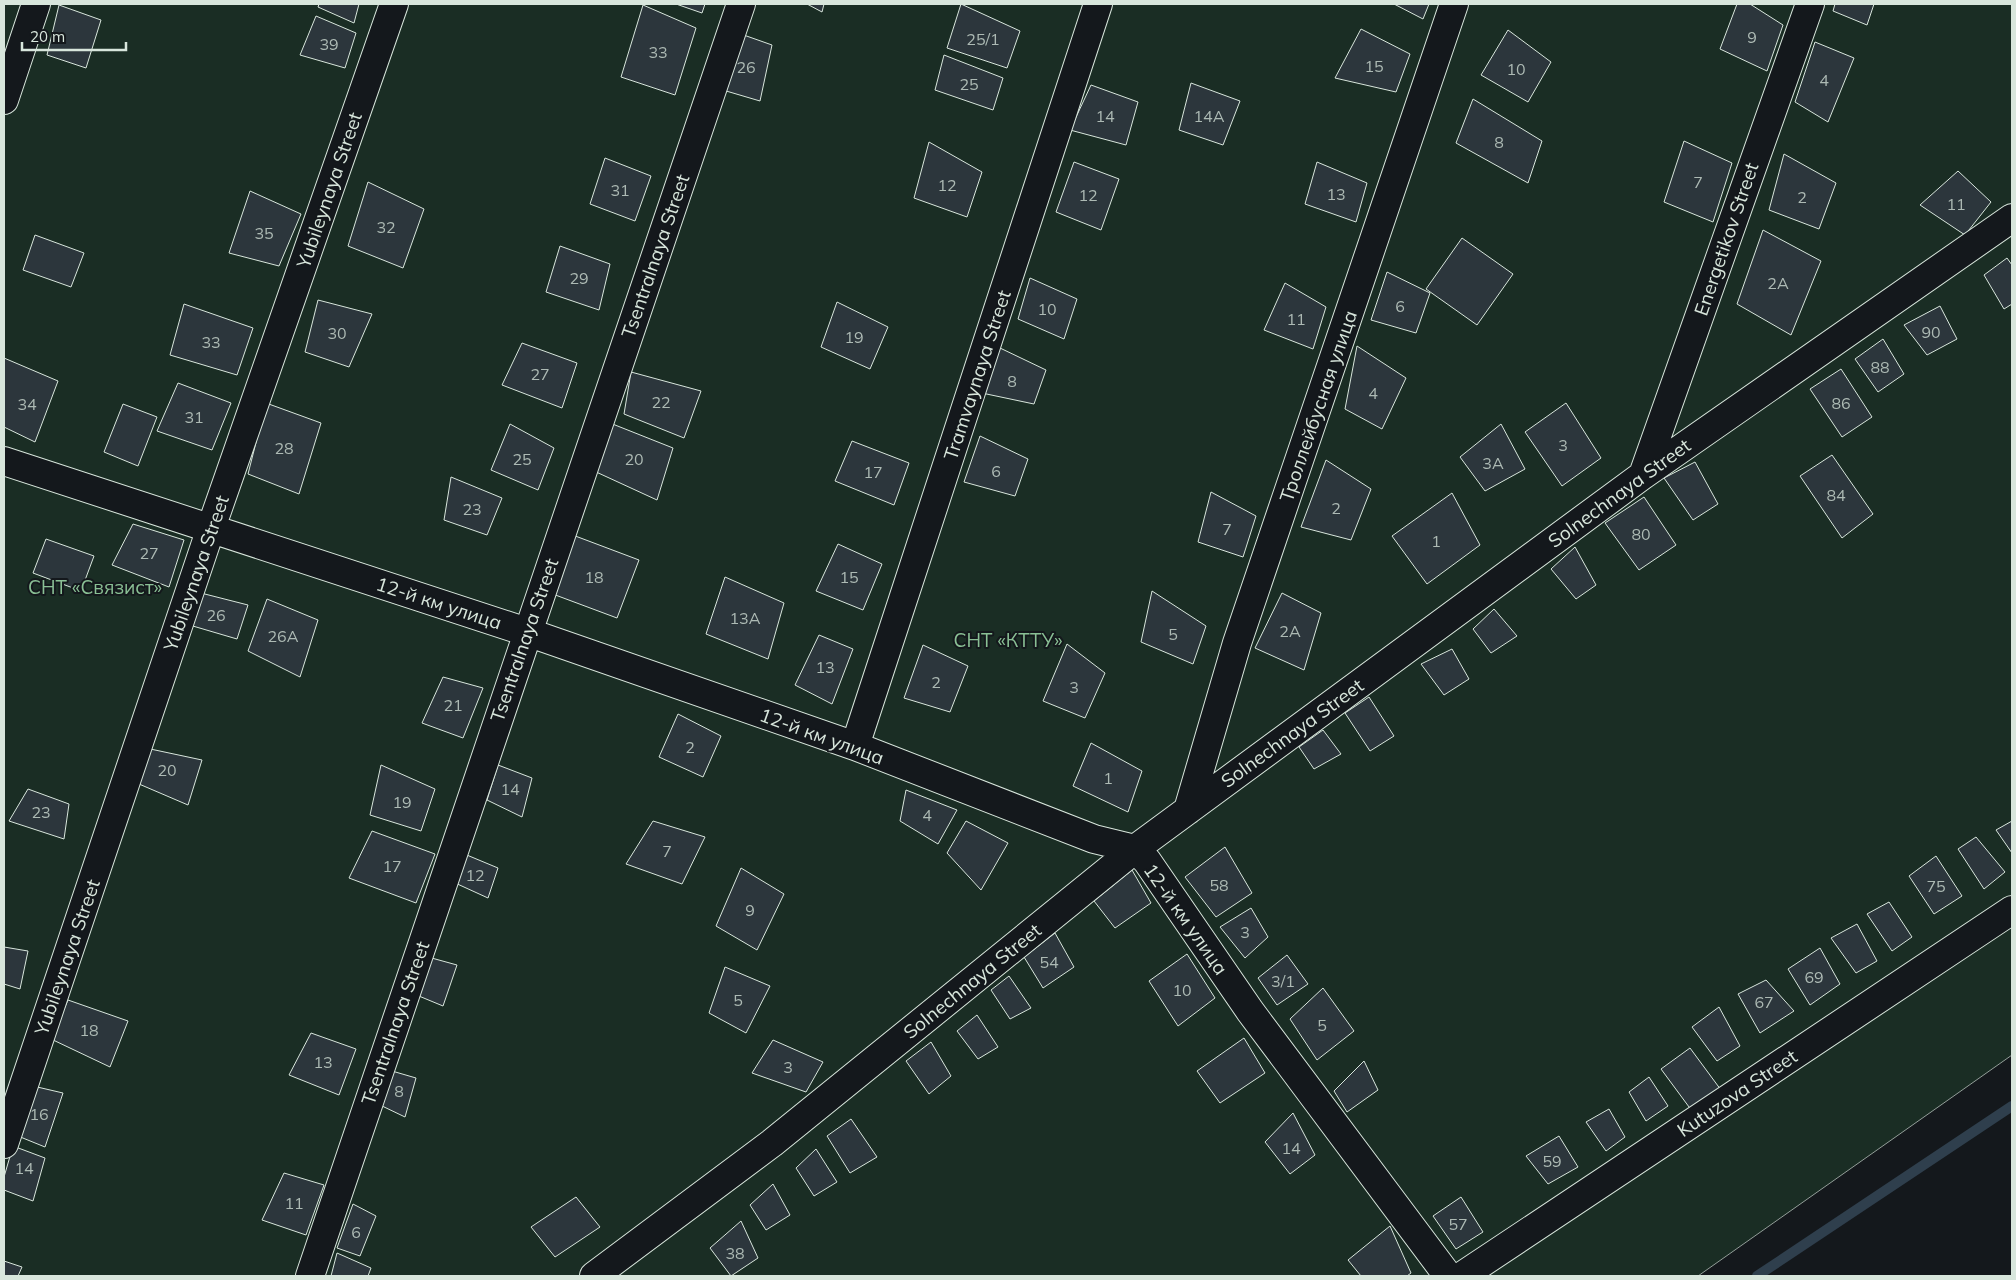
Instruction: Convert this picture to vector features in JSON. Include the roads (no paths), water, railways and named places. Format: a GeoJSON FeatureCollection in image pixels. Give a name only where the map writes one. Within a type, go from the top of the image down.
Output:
{"type":"FeatureCollection","features":[{"type":"Feature","properties":{"kind":"street"},"geometry":{"type":"LineString","coordinates":[[4,100],[36,4]]}},
{"type":"Feature","properties":{"kind":"street","name":"Yubileynaya Street"},"geometry":{"type":"LineString","coordinates":[[4,1144],[211,528],[394,4]]}},
{"type":"Feature","properties":{"kind":"street","name":"Tsentralnaya Street"},"geometry":{"type":"LineString","coordinates":[[310,1276],[741,4]]}},
{"type":"Feature","properties":{"kind":"street","name":"Tramvaynaya Street"},"geometry":{"type":"LineString","coordinates":[[855,746],[1098,4]]}},
{"type":"Feature","properties":{"kind":"street","name":"Троллейбусная улица"},"geometry":{"type":"LineString","coordinates":[[1188,810],[1237,643],[1454,4]]}},
{"type":"Feature","properties":{"kind":"street","name":"Energetikov Street"},"geometry":{"type":"LineString","coordinates":[[1643,475],[1810,4]]}},
{"type":"Feature","properties":{"kind":"street","name":"Solnechnaya Street"},"geometry":{"type":"LineString","coordinates":[[594,1276],[772,1143],[1136,849],[1188,810],[1643,475],[2012,218]]}},
{"type":"Feature","properties":{"kind":"street","name":"12-й км улица"},"geometry":{"type":"LineString","coordinates":[[4,461],[527,632],[855,746],[1094,839],[1136,849],[1147,861],[1250,1011],[1448,1276]]}},
{"type":"Feature","properties":{"kind":"street","name":"Kutuzova Street"},"geometry":{"type":"LineString","coordinates":[[1462,1276],[2012,910]]}},
{"type":"Feature","properties":{"kind":"waterway"},"geometry":{"type":"LineString","coordinates":[[1757,1276],[2012,1106]]}},
{"type":"Feature","properties":{"kind":"park label","name":"СНТ «Связист»"},"geometry":{"type":"Point","coordinates":[95,587]}},
{"type":"Feature","properties":{"kind":"park label","name":"СНТ «КТТУ»"},"geometry":{"type":"Point","coordinates":[1008,640]}}]}
